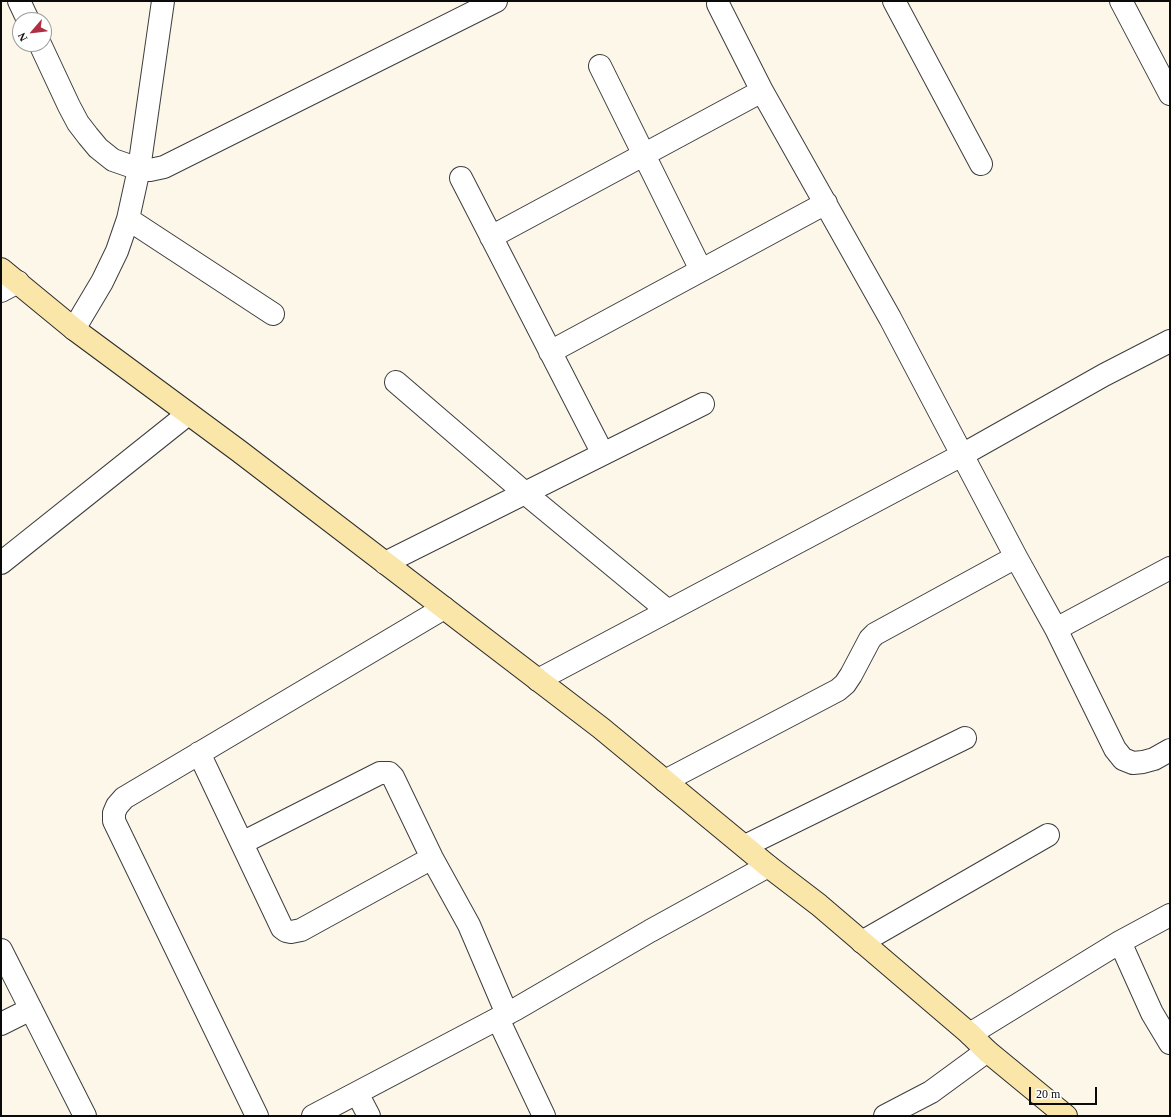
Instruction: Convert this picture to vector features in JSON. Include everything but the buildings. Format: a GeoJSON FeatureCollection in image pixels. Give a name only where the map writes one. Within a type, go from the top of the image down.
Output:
{"type":"FeatureCollection","features":[{"type":"Feature","properties":{"kind":"main road"},"geometry":{"type":"LineString","coordinates":[[7,281],[188,414],[600,728],[768,866],[818,905],[970,1034],[987,1051],[1066,1116]]}},
{"type":"Feature","properties":{"kind":"street"},"geometry":{"type":"LineString","coordinates":[[19,1],[24,12]]}},
{"type":"Feature","properties":{"kind":"street"},"geometry":{"type":"LineString","coordinates":[[74,329],[102,282],[117,251],[128,219],[139,169],[163,1]]}},
{"type":"Feature","properties":{"kind":"street"},"geometry":{"type":"LineString","coordinates":[[44,52],[78,124],[98,148],[113,160],[139,169],[150,170],[164,167],[496,1]]}},
{"type":"Feature","properties":{"kind":"street"},"geometry":{"type":"LineString","coordinates":[[894,1],[981,164]]}},
{"type":"Feature","properties":{"kind":"street"},"geometry":{"type":"LineString","coordinates":[[1121,1],[1170,94]]}},
{"type":"Feature","properties":{"kind":"street"},"geometry":{"type":"LineString","coordinates":[[718,4],[762,91],[890,318],[1016,557],[1056,629],[1115,749],[1123,759],[1133,763],[1143,762],[1170,750]]}},
{"type":"Feature","properties":{"kind":"street"},"geometry":{"type":"LineString","coordinates":[[600,66],[701,270]]}},
{"type":"Feature","properties":{"kind":"street"},"geometry":{"type":"LineString","coordinates":[[491,237],[762,91]]}},
{"type":"Feature","properties":{"kind":"street"},"geometry":{"type":"LineString","coordinates":[[461,178],[602,454]]}},
{"type":"Feature","properties":{"kind":"street"},"geometry":{"type":"LineString","coordinates":[[550,352],[826,203]]}},
{"type":"Feature","properties":{"kind":"street"},"geometry":{"type":"LineString","coordinates":[[128,219],[273,314]]}},
{"type":"Feature","properties":{"kind":"street"},"geometry":{"type":"LineString","coordinates":[[538,680],[962,454],[1104,374],[1170,340]]}},
{"type":"Feature","properties":{"kind":"street"},"geometry":{"type":"LineString","coordinates":[[396,382],[525,493],[668,611]]}},
{"type":"Feature","properties":{"kind":"street"},"geometry":{"type":"LineString","coordinates":[[385,563],[703,404]]}},
{"type":"Feature","properties":{"kind":"street"},"geometry":{"type":"LineString","coordinates":[[1,563],[188,414]]}},
{"type":"Feature","properties":{"kind":"street"},"geometry":{"type":"LineString","coordinates":[[665,781],[838,690],[845,684],[851,675],[870,639],[875,634],[1016,557]]}},
{"type":"Feature","properties":{"kind":"street"},"geometry":{"type":"LineString","coordinates":[[1056,629],[1170,568]]}},
{"type":"Feature","properties":{"kind":"street"},"geometry":{"type":"LineString","coordinates":[[257,1116],[114,821],[114,813],[117,806],[124,798],[444,608]]}},
{"type":"Feature","properties":{"kind":"street"},"geometry":{"type":"LineString","coordinates":[[745,846],[965,738]]}},
{"type":"Feature","properties":{"kind":"street"},"geometry":{"type":"LineString","coordinates":[[199,753],[282,928],[291,932],[301,930],[432,858]]}},
{"type":"Feature","properties":{"kind":"street"},"geometry":{"type":"LineString","coordinates":[[242,843],[380,773],[389,773],[393,776],[432,858],[469,925],[503,1016],[544,1116]]}},
{"type":"Feature","properties":{"kind":"street"},"geometry":{"type":"LineString","coordinates":[[862,942],[1048,834]]}},
{"type":"Feature","properties":{"kind":"street"},"geometry":{"type":"LineString","coordinates":[[313,1116],[503,1016],[650,931],[768,866]]}},
{"type":"Feature","properties":{"kind":"street"},"geometry":{"type":"LineString","coordinates":[[970,1034],[1120,942],[1170,916]]}},
{"type":"Feature","properties":{"kind":"street"},"geometry":{"type":"LineString","coordinates":[[1120,942],[1152,1012],[1170,1043]]}},
{"type":"Feature","properties":{"kind":"street"},"geometry":{"type":"LineString","coordinates":[[1,950],[85,1116]]}},
{"type":"Feature","properties":{"kind":"street"},"geometry":{"type":"LineString","coordinates":[[1,1024],[31,1009]]}},
{"type":"Feature","properties":{"kind":"street"},"geometry":{"type":"LineString","coordinates":[[885,1116],[931,1092],[987,1051]]}},
{"type":"Feature","properties":{"kind":"street"},"geometry":{"type":"LineString","coordinates":[[357,1094],[369,1116]]}}]}
